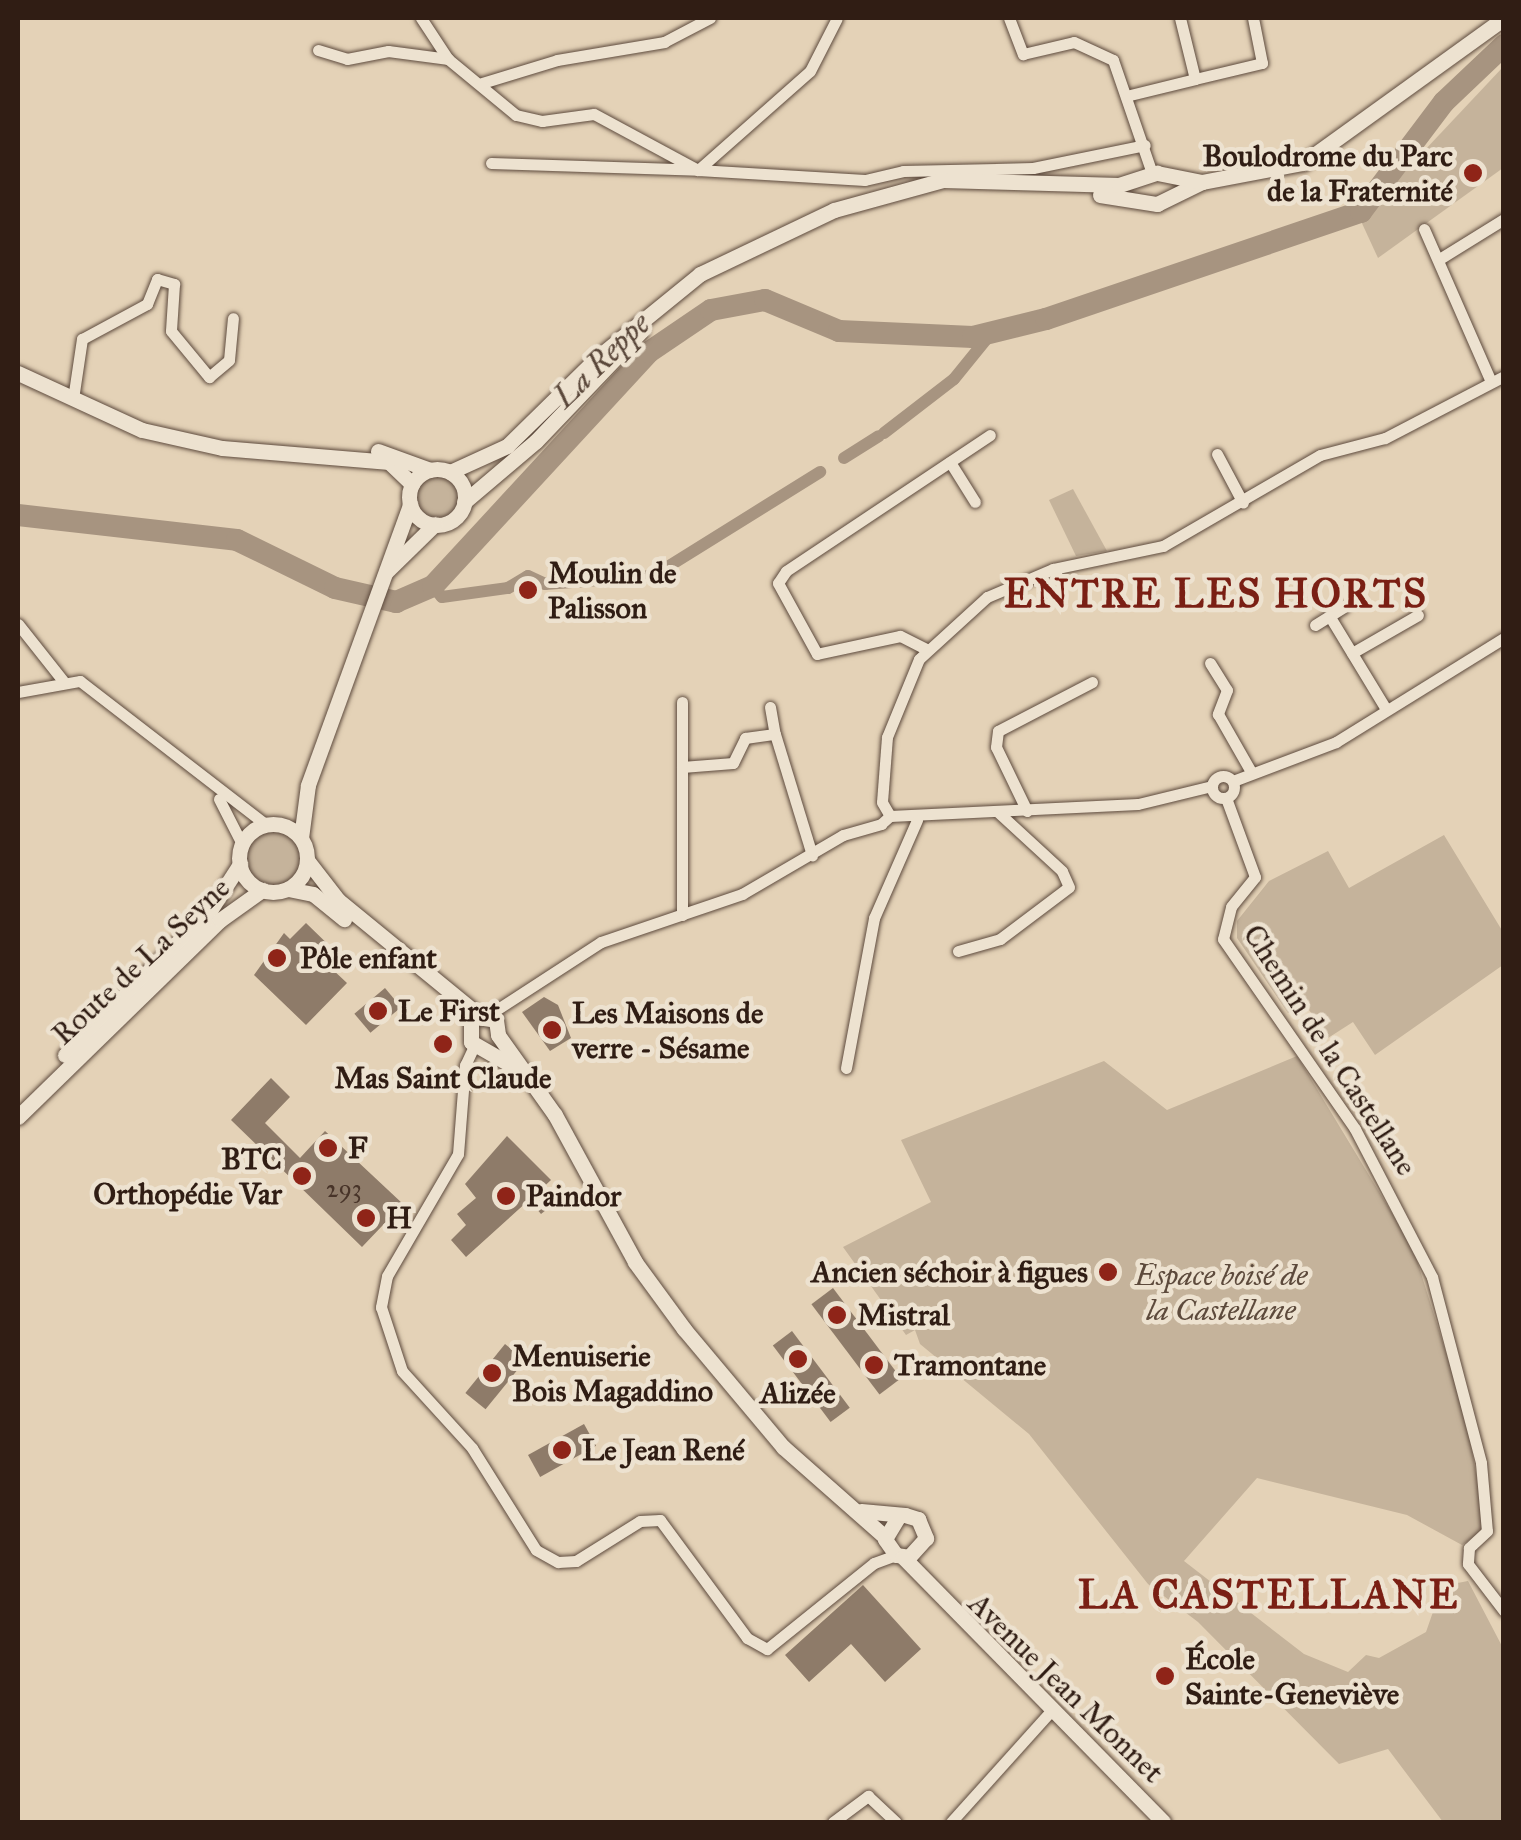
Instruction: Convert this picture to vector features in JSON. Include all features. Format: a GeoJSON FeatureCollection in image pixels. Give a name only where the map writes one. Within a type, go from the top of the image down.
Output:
{"type":"FeatureCollection","features":[{"type":"Feature","properties":{"kind":"main road"},"geometry":{"type":"LineString","coordinates":[[272,450],[362,448],[430,470],[450,472],[508,446],[682,288],[743,249],[911,186],[1154,177],[1202,182],[1287,169],[1319,155],[1504,18]]}},
{"type":"Feature","properties":{"kind":"main road"},"geometry":{"type":"LineString","coordinates":[[1141,196],[1154,177]]}},
{"type":"Feature","properties":{"kind":"main road"},"geometry":{"type":"LineString","coordinates":[[1154,177],[1168,197]]}},
{"type":"Feature","properties":{"kind":"main road"},"geometry":{"type":"LineString","coordinates":[[911,186],[1141,196],[1153,204],[1202,182]]}},
{"type":"Feature","properties":{"kind":"main road"},"geometry":{"type":"LineString","coordinates":[[382,578],[435,524],[457,516],[464,502],[536,441],[682,288]]}},
{"type":"Feature","properties":{"kind":"main road"},"geometry":{"type":"LineString","coordinates":[[18,373],[156,434],[390,462],[412,484]]}},
{"type":"Feature","properties":{"kind":"main road"},"geometry":{"type":"LineString","coordinates":[[430,470],[412,484],[410,504],[308,785],[300,838],[307,860],[338,900],[477,1018],[486,1041],[523,1072],[668,1308],[783,1447],[857,1510],[899,1556],[921,1550],[922,1524],[857,1510]]}},
{"type":"Feature","properties":{"kind":"main road"},"geometry":{"type":"LineString","coordinates":[[450,472],[464,502]]}},
{"type":"Feature","properties":{"kind":"main road"},"geometry":{"type":"LineString","coordinates":[[410,504],[435,524]]}},
{"type":"Feature","properties":{"kind":"main road"},"geometry":{"type":"LineString","coordinates":[[308,785],[272,824],[242,844],[240,864],[262,890],[288,889],[324,901],[477,1018],[486,1041]]}},
{"type":"Feature","properties":{"kind":"main road"},"geometry":{"type":"LineString","coordinates":[[272,824],[300,838]]}},
{"type":"Feature","properties":{"kind":"main road"},"geometry":{"type":"LineString","coordinates":[[288,889],[307,860]]}},
{"type":"Feature","properties":{"kind":"main road","name":"Route de La Seyne"},"geometry":{"type":"LineString","coordinates":[[18,1114],[211,909],[240,864]]}},
{"type":"Feature","properties":{"kind":"main road","name":"Route de La Seyne"},"geometry":{"type":"LineString","coordinates":[[18,1114],[220,920],[262,890]]}},
{"type":"Feature","properties":{"kind":"main road"},"geometry":{"type":"LineString","coordinates":[[884,1538],[898,1516]]}},
{"type":"Feature","properties":{"kind":"main road","name":"Avenue Jean Monnet"},"geometry":{"type":"LineString","coordinates":[[921,1550],[932,1592]]}},
{"type":"Feature","properties":{"kind":"main road","name":"Avenue Jean Monnet"},"geometry":{"type":"LineString","coordinates":[[899,1556],[1163,1822]]}},
{"type":"Feature","properties":{"kind":"street"},"geometry":{"type":"LineString","coordinates":[[421,18],[448,58],[516,115],[542,122],[594,114],[698,170]]}},
{"type":"Feature","properties":{"kind":"street"},"geometry":{"type":"LineString","coordinates":[[482,83],[664,42],[710,18]]}},
{"type":"Feature","properties":{"kind":"street"},"geometry":{"type":"LineString","coordinates":[[698,170],[810,70],[837,18]]}},
{"type":"Feature","properties":{"kind":"street"},"geometry":{"type":"LineString","coordinates":[[1009,18],[1030,56],[1074,42],[1102,49],[1126,96],[1154,177]]}},
{"type":"Feature","properties":{"kind":"street"},"geometry":{"type":"LineString","coordinates":[[1180,18],[1195,79]]}},
{"type":"Feature","properties":{"kind":"street"},"geometry":{"type":"LineString","coordinates":[[1126,96],[1262,63],[1253,18]]}},
{"type":"Feature","properties":{"kind":"street"},"geometry":{"type":"LineString","coordinates":[[318,50],[347,58],[388,51],[448,58]]}},
{"type":"Feature","properties":{"kind":"street"},"geometry":{"type":"LineString","coordinates":[[491,162],[865,180],[902,171],[1033,168],[1145,145]]}},
{"type":"Feature","properties":{"kind":"street"},"geometry":{"type":"LineString","coordinates":[[1441,258],[1504,219]]}},
{"type":"Feature","properties":{"kind":"street"},"geometry":{"type":"LineString","coordinates":[[882,816],[887,737],[926,648],[1025,578],[1163,546],[1320,456],[1400,431],[1497,377],[1424,229]]}},
{"type":"Feature","properties":{"kind":"street"},"geometry":{"type":"LineString","coordinates":[[74,399],[82,339],[147,304],[157,279],[174,284],[171,331],[209,377],[229,360],[233,318]]}},
{"type":"Feature","properties":{"kind":"street"},"geometry":{"type":"LineString","coordinates":[[926,648],[900,636],[818,654],[778,584],[786,571],[990,435]]}},
{"type":"Feature","properties":{"kind":"street"},"geometry":{"type":"LineString","coordinates":[[1217,454],[1242,503]]}},
{"type":"Feature","properties":{"kind":"street"},"geometry":{"type":"LineString","coordinates":[[950,462],[975,502]]}},
{"type":"Feature","properties":{"kind":"street"},"geometry":{"type":"LineString","coordinates":[[1315,624],[1344,608]]}},
{"type":"Feature","properties":{"kind":"street"},"geometry":{"type":"LineString","coordinates":[[1352,653],[1418,615]]}},
{"type":"Feature","properties":{"kind":"street"},"geometry":{"type":"LineString","coordinates":[[1330,617],[1386,709]]}},
{"type":"Feature","properties":{"kind":"street"},"geometry":{"type":"LineString","coordinates":[[18,624],[69,681],[214,792],[272,824]]}},
{"type":"Feature","properties":{"kind":"street"},"geometry":{"type":"LineString","coordinates":[[1212,786],[1226,798],[1234,781],[1250,770],[1320,750],[1504,638]]}},
{"type":"Feature","properties":{"kind":"street"},"geometry":{"type":"LineString","coordinates":[[1210,663],[1227,690],[1218,714],[1250,770]]}},
{"type":"Feature","properties":{"kind":"street"},"geometry":{"type":"LineString","coordinates":[[18,692],[69,681]]}},
{"type":"Feature","properties":{"kind":"street"},"geometry":{"type":"LineString","coordinates":[[1026,811],[996,747],[998,731],[1092,682]]}},
{"type":"Feature","properties":{"kind":"street"},"geometry":{"type":"LineString","coordinates":[[682,702],[682,915]]}},
{"type":"Feature","properties":{"kind":"street"},"geometry":{"type":"LineString","coordinates":[[770,707],[812,855]]}},
{"type":"Feature","properties":{"kind":"street"},"geometry":{"type":"LineString","coordinates":[[682,767],[733,763],[745,738],[775,734]]}},
{"type":"Feature","properties":{"kind":"street"},"geometry":{"type":"LineString","coordinates":[[477,1018],[601,942],[757,888],[882,816],[918,820],[1138,804],[1212,786],[1219,776],[1234,781]]}},
{"type":"Feature","properties":{"kind":"street"},"geometry":{"type":"LineString","coordinates":[[214,792],[242,844]]}},
{"type":"Feature","properties":{"kind":"street","name":"Chemin de la Castellane"},"geometry":{"type":"LineString","coordinates":[[1226,798],[1255,877],[1231,907],[1223,939],[1355,1129],[1432,1277],[1481,1462],[1487,1530],[1470,1548],[1468,1564],[1504,1611]]}},
{"type":"Feature","properties":{"kind":"street"},"geometry":{"type":"LineString","coordinates":[[958,950],[1000,939],[1069,887],[1062,870],[999,813]]}},
{"type":"Feature","properties":{"kind":"street"},"geometry":{"type":"LineString","coordinates":[[846,1068],[874,918],[918,820]]}},
{"type":"Feature","properties":{"kind":"street"},"geometry":{"type":"LineString","coordinates":[[486,1041],[466,1065],[458,1154],[444,1189],[386,1276],[381,1307],[402,1371],[445,1412],[539,1553],[558,1562],[576,1561],[640,1521],[669,1524],[747,1638],[767,1649],[874,1563],[899,1556]]}},
{"type":"Feature","properties":{"kind":"street"},"geometry":{"type":"LineString","coordinates":[[874,1563],[884,1538]]}},
{"type":"Feature","properties":{"kind":"street"},"geometry":{"type":"LineString","coordinates":[[951,1822],[1050,1712]]}},
{"type":"Feature","properties":{"kind":"street"},"geometry":{"type":"LineString","coordinates":[[833,1822],[868,1796],[896,1822]]}},
{"type":"Feature","properties":{"kind":"green space"},"geometry":{"type":"Polygon","coordinates":[[[1503,67],[1503,168],[1378,258],[1360,219],[1503,67]]]}},
{"type":"Feature","properties":{"kind":"green space"},"geometry":{"type":"Polygon","coordinates":[[[437,470],[456,478],[464,497],[456,516],[437,524],[418,516],[410,497],[418,478],[437,470]]]}},
{"type":"Feature","properties":{"kind":"green space"},"geometry":{"type":"Polygon","coordinates":[[[1073,489],[1107,551],[1076,556],[1049,500],[1073,489]]]}},
{"type":"Feature","properties":{"kind":"green space"},"geometry":{"type":"Polygon","coordinates":[[[273,824],[297,834],[307,858],[297,882],[273,892],[249,882],[239,858],[249,834],[273,824]]]}},
{"type":"Feature","properties":{"kind":"green space"},"geometry":{"type":"Polygon","coordinates":[[[1444,835],[1503,932],[1503,965],[1375,1055],[1353,1022],[1328,1038],[1305,1004],[1288,1013],[1237,938],[1237,921],[1269,881],[1328,851],[1349,888],[1444,835]]]}},
{"type":"Feature","properties":{"kind":"green space","name":"Espace boisé de la Castellane"},"geometry":{"type":"Polygon","coordinates":[[[1297,1056],[1413,1248],[1465,1413],[1486,1528],[1462,1545],[1407,1515],[1257,1478],[1184,1561],[1304,1654],[1348,1672],[1366,1655],[1379,1658],[1426,1632],[1442,1586],[1468,1581],[1503,1648],[1503,1822],[1443,1822],[1388,1749],[1339,1764],[1198,1622],[1148,1584],[1029,1434],[920,1344],[915,1330],[906,1335],[843,1247],[931,1202],[901,1140],[1104,1061],[1167,1110],[1297,1056]]]}},
{"type":"Feature","properties":{"kind":"building"},"geometry":{"type":"Polygon","coordinates":[[[306,923],[341,957],[331,968],[347,983],[306,1025],[254,975],[284,933],[290,939],[306,923]]]}},
{"type":"Feature","properties":{"kind":"building","name":"Le First"},"geometry":{"type":"Polygon","coordinates":[[[385,988],[401,1007],[370,1033],[354,1014],[385,988]]]}},
{"type":"Feature","properties":{"kind":"building","name":"Les Maisons de verre - Sésame"},"geometry":{"type":"Polygon","coordinates":[[[544,997],[558,1005],[571,1038],[550,1051],[522,1012],[544,997]]]}},
{"type":"Feature","properties":{"kind":"building"},"geometry":{"type":"Polygon","coordinates":[[[271,1078],[290,1097],[265,1123],[300,1158],[325,1131],[403,1204],[362,1247],[231,1120],[271,1078]]]}},
{"type":"Feature","properties":{"kind":"building","name":"Paindor"},"geometry":{"type":"Polygon","coordinates":[[[507,1136],[551,1180],[536,1194],[546,1210],[541,1214],[529,1200],[466,1257],[451,1240],[466,1225],[457,1214],[476,1198],[465,1184],[507,1136]]]}},
{"type":"Feature","properties":{"kind":"building"},"geometry":{"type":"Polygon","coordinates":[[[833,1288],[901,1378],[879,1394],[811,1304],[833,1288]]]}},
{"type":"Feature","properties":{"kind":"building"},"geometry":{"type":"Polygon","coordinates":[[[792,1331],[850,1408],[831,1422],[773,1345],[792,1331]]]}},
{"type":"Feature","properties":{"kind":"building","name":"Menuiserie Bois Magaddino"},"geometry":{"type":"Polygon","coordinates":[[[505,1344],[525,1360],[486,1409],[465,1393],[505,1344]]]}},
{"type":"Feature","properties":{"kind":"building","name":"Le Jean René"},"geometry":{"type":"Polygon","coordinates":[[[584,1424],[596,1446],[540,1477],[528,1455],[584,1424]]]}},
{"type":"Feature","properties":{"kind":"building"},"geometry":{"type":"Polygon","coordinates":[[[863,1585],[921,1649],[885,1682],[851,1644],[809,1682],[785,1655],[863,1585]]]}},
{"type":"Feature","properties":{"kind":"waterway","name":"La Reppe"},"geometry":{"type":"LineString","coordinates":[[18,515],[237,540],[335,588],[396,602],[433,586],[649,352],[711,310],[765,300],[839,331],[973,337],[1046,319],[1361,212],[1444,102],[1504,45]]}},
{"type":"Feature","properties":{"kind":"waterway"},"geometry":{"type":"LineString","coordinates":[[884,433],[954,379],[989,336]]}},
{"type":"Feature","properties":{"kind":"waterway"},"geometry":{"type":"LineString","coordinates":[[844,458],[879,436]]}},
{"type":"Feature","properties":{"kind":"waterway"},"geometry":{"type":"LineString","coordinates":[[433,586],[442,597],[508,588],[528,576],[545,584],[653,576],[820,472]]}},
{"type":"Feature","properties":{"kind":"place","name":"Boulodrome du Parc de la Fraternité"},"geometry":{"type":"Point","coordinates":[1473,173]}},
{"type":"Feature","properties":{"kind":"place","name":"Moulin de Palisson"},"geometry":{"type":"Point","coordinates":[528,590]}},
{"type":"Feature","properties":{"kind":"place","name":"Pôle enfant"},"geometry":{"type":"Point","coordinates":[277,958]}},
{"type":"Feature","properties":{"kind":"place","name":"Le First"},"geometry":{"type":"Point","coordinates":[378,1011]}},
{"type":"Feature","properties":{"kind":"place","name":"Les Maisons de verre - Sésame"},"geometry":{"type":"Point","coordinates":[552,1030]}},
{"type":"Feature","properties":{"kind":"place","name":"Mas Saint Claude"},"geometry":{"type":"Point","coordinates":[443,1044]}},
{"type":"Feature","properties":{"kind":"place","name":"F"},"geometry":{"type":"Point","coordinates":[328,1148]}},
{"type":"Feature","properties":{"kind":"place","name":"BTC Orthopédie Var"},"geometry":{"type":"Point","coordinates":[302,1176]}},
{"type":"Feature","properties":{"kind":"place","name":"Paindor"},"geometry":{"type":"Point","coordinates":[506,1196]}},
{"type":"Feature","properties":{"kind":"place","name":"H"},"geometry":{"type":"Point","coordinates":[366,1218]}},
{"type":"Feature","properties":{"kind":"place","name":"Ancien séchoir à figues"},"geometry":{"type":"Point","coordinates":[1108,1272]}},
{"type":"Feature","properties":{"kind":"place","name":"Mistral"},"geometry":{"type":"Point","coordinates":[837,1315]}},
{"type":"Feature","properties":{"kind":"place","name":"Alizée"},"geometry":{"type":"Point","coordinates":[798,1359]}},
{"type":"Feature","properties":{"kind":"place","name":"Tramontane"},"geometry":{"type":"Point","coordinates":[874,1365]}},
{"type":"Feature","properties":{"kind":"place","name":"Menuiserie Bois Magaddino"},"geometry":{"type":"Point","coordinates":[492,1373]}},
{"type":"Feature","properties":{"kind":"place","name":"Le Jean René"},"geometry":{"type":"Point","coordinates":[562,1450]}},
{"type":"Feature","properties":{"kind":"place","name":"École Sainte-Geneviève"},"geometry":{"type":"Point","coordinates":[1165,1676]}},
{"type":"Feature","properties":{"kind":"district","name":"ENTRE LES HORTS"},"geometry":{"type":"Point","coordinates":[1216,594]}},
{"type":"Feature","properties":{"kind":"district","name":"LA CASTELLANE"},"geometry":{"type":"Point","coordinates":[1269,1595]}}]}
